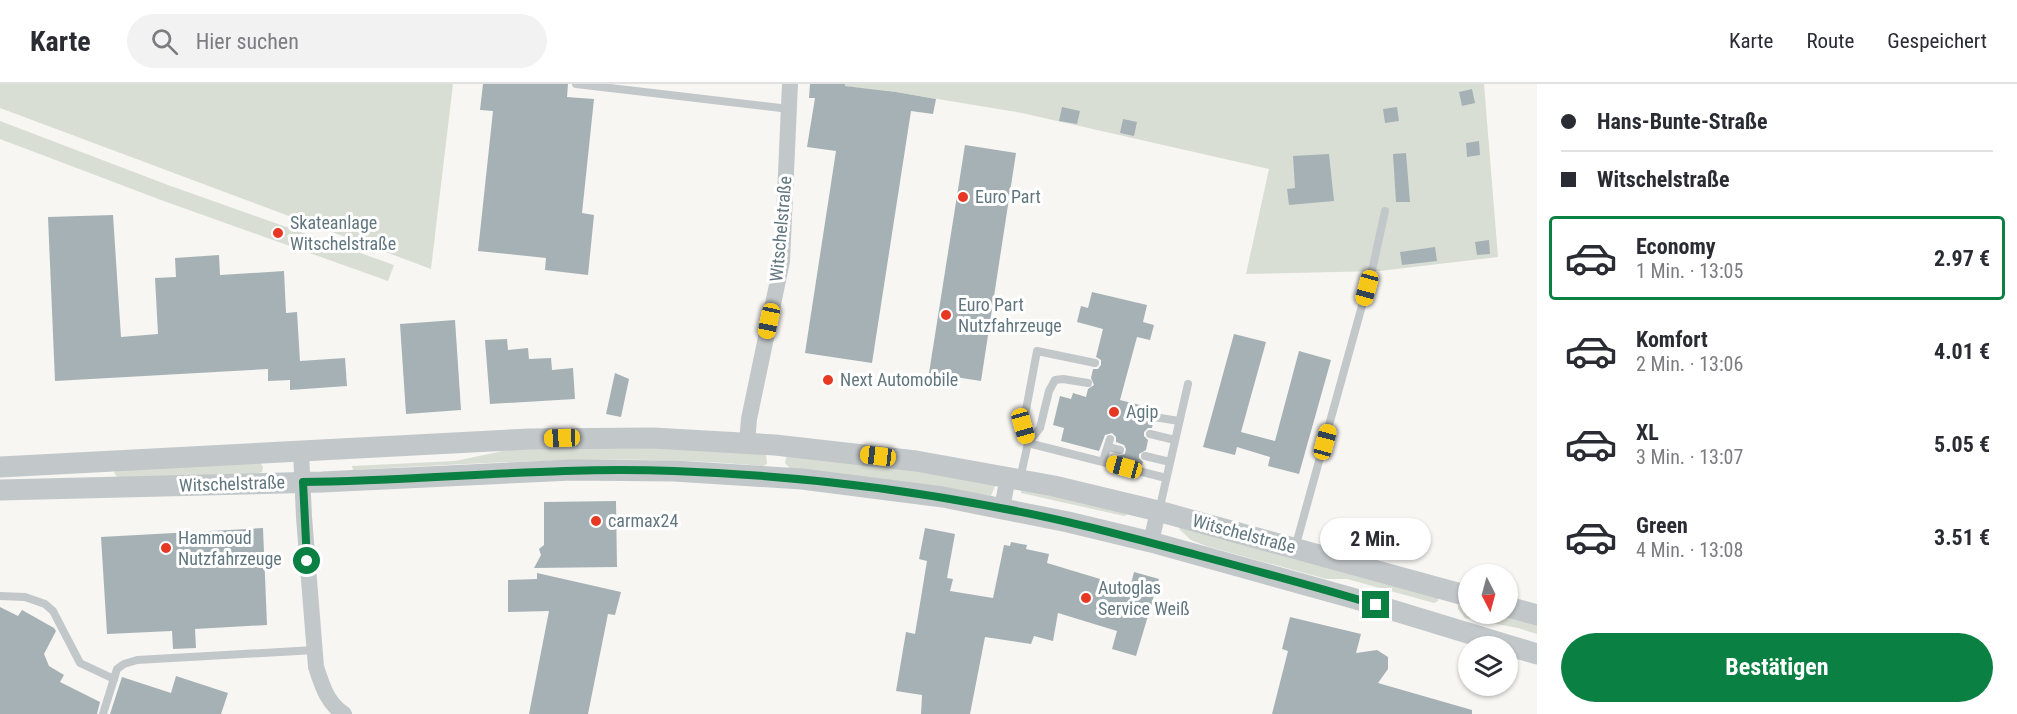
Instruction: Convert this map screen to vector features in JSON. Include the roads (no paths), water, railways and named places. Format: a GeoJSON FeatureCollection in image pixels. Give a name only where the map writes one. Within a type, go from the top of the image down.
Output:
{"type":"FeatureCollection","features":[{"type":"Feature","properties":{"kind":"street","name":"Witschelstraße"},"geometry":{"type":"LineString","coordinates":[[747,443],[753,396],[782,261],[790,84]]}},
{"type":"Feature","properties":{"kind":"street","name":"Witschelstraße"},"geometry":{"type":"LineString","coordinates":[[0,490],[96,475],[301,451],[569,438],[652,438],[747,443],[891,458],[1014,478],[1158,511],[1458,593]]}},
{"type":"Feature","properties":{"kind":"street"},"geometry":{"type":"LineString","coordinates":[[301,451],[316,666],[322,688],[344,714]]}},
{"type":"Feature","properties":{"kind":"street","name":"Witschelstraße"},"geometry":{"type":"LineString","coordinates":[[0,467],[96,475],[303,482],[573,470],[674,471],[833,482],[1002,508],[1151,543],[1438,623],[1537,654]]}},
{"type":"Feature","properties":{"kind":"street"},"geometry":{"type":"LineString","coordinates":[[1002,508],[1014,478]]}},
{"type":"Feature","properties":{"kind":"street"},"geometry":{"type":"LineString","coordinates":[[1151,543],[1158,511]]}},
{"type":"Feature","properties":{"kind":"street"},"geometry":{"type":"LineString","coordinates":[[1438,623],[1458,594]]}},
{"type":"Feature","properties":{"kind":"street"},"geometry":{"type":"LineString","coordinates":[[1518,610],[1537,615]]}},
{"type":"Feature","properties":{"kind":"lane"},"geometry":{"type":"LineString","coordinates":[[576,84],[789,109]]}},
{"type":"Feature","properties":{"kind":"lane"},"geometry":{"type":"LineString","coordinates":[[1295,548],[1373,266],[1385,211]]}},
{"type":"Feature","properties":{"kind":"lane"},"geometry":{"type":"LineString","coordinates":[[1028,443],[1023,426],[1036,351],[1095,363]]}},
{"type":"Feature","properties":{"kind":"lane"},"geometry":{"type":"LineString","coordinates":[[1014,478],[1028,443],[1040,428],[1048,391],[1055,380],[1088,383]]}},
{"type":"Feature","properties":{"kind":"lane"},"geometry":{"type":"LineString","coordinates":[[1158,511],[1188,384]]}},
{"type":"Feature","properties":{"kind":"lane"},"geometry":{"type":"LineString","coordinates":[[1154,417],[1179,421]]}},
{"type":"Feature","properties":{"kind":"lane"},"geometry":{"type":"LineString","coordinates":[[1150,434],[1175,440]]}},
{"type":"Feature","properties":{"kind":"lane"},"geometry":{"type":"LineString","coordinates":[[1028,443],[1166,478]]}},
{"type":"Feature","properties":{"kind":"lane"},"geometry":{"type":"LineString","coordinates":[[1104,461],[1109,443],[1120,450]]}},
{"type":"Feature","properties":{"kind":"lane"},"geometry":{"type":"LineString","coordinates":[[1145,456],[1170,462]]}},
{"type":"Feature","properties":{"kind":"lane"},"geometry":{"type":"LineString","coordinates":[[0,596],[25,597],[45,604],[53,611],[64,629],[81,663],[114,679]]}},
{"type":"Feature","properties":{"kind":"lane"},"geometry":{"type":"LineString","coordinates":[[104,714],[120,666],[137,660],[315,650]]}},
{"type":"Feature","properties":{"kind":"place","name":"Euro Part"},"geometry":{"type":"Point","coordinates":[963,197]}},
{"type":"Feature","properties":{"kind":"place","name":"Skateanlage Witschelstraße"},"geometry":{"type":"Point","coordinates":[278,233]}},
{"type":"Feature","properties":{"kind":"place","name":"Euro Part Nutzfahrzeuge"},"geometry":{"type":"Point","coordinates":[946,315]}},
{"type":"Feature","properties":{"kind":"place","name":"Next Automobile"},"geometry":{"type":"Point","coordinates":[828,380]}},
{"type":"Feature","properties":{"kind":"place","name":"Agip"},"geometry":{"type":"Point","coordinates":[1114,412]}},
{"type":"Feature","properties":{"kind":"place","name":"carmax24"},"geometry":{"type":"Point","coordinates":[596,521]}},
{"type":"Feature","properties":{"kind":"place","name":"Hammoud Nutzfahrzeuge"},"geometry":{"type":"Point","coordinates":[166,548]}},
{"type":"Feature","properties":{"kind":"place","name":"Autoglas Service Weiß"},"geometry":{"type":"Point","coordinates":[1086,598]}}]}
